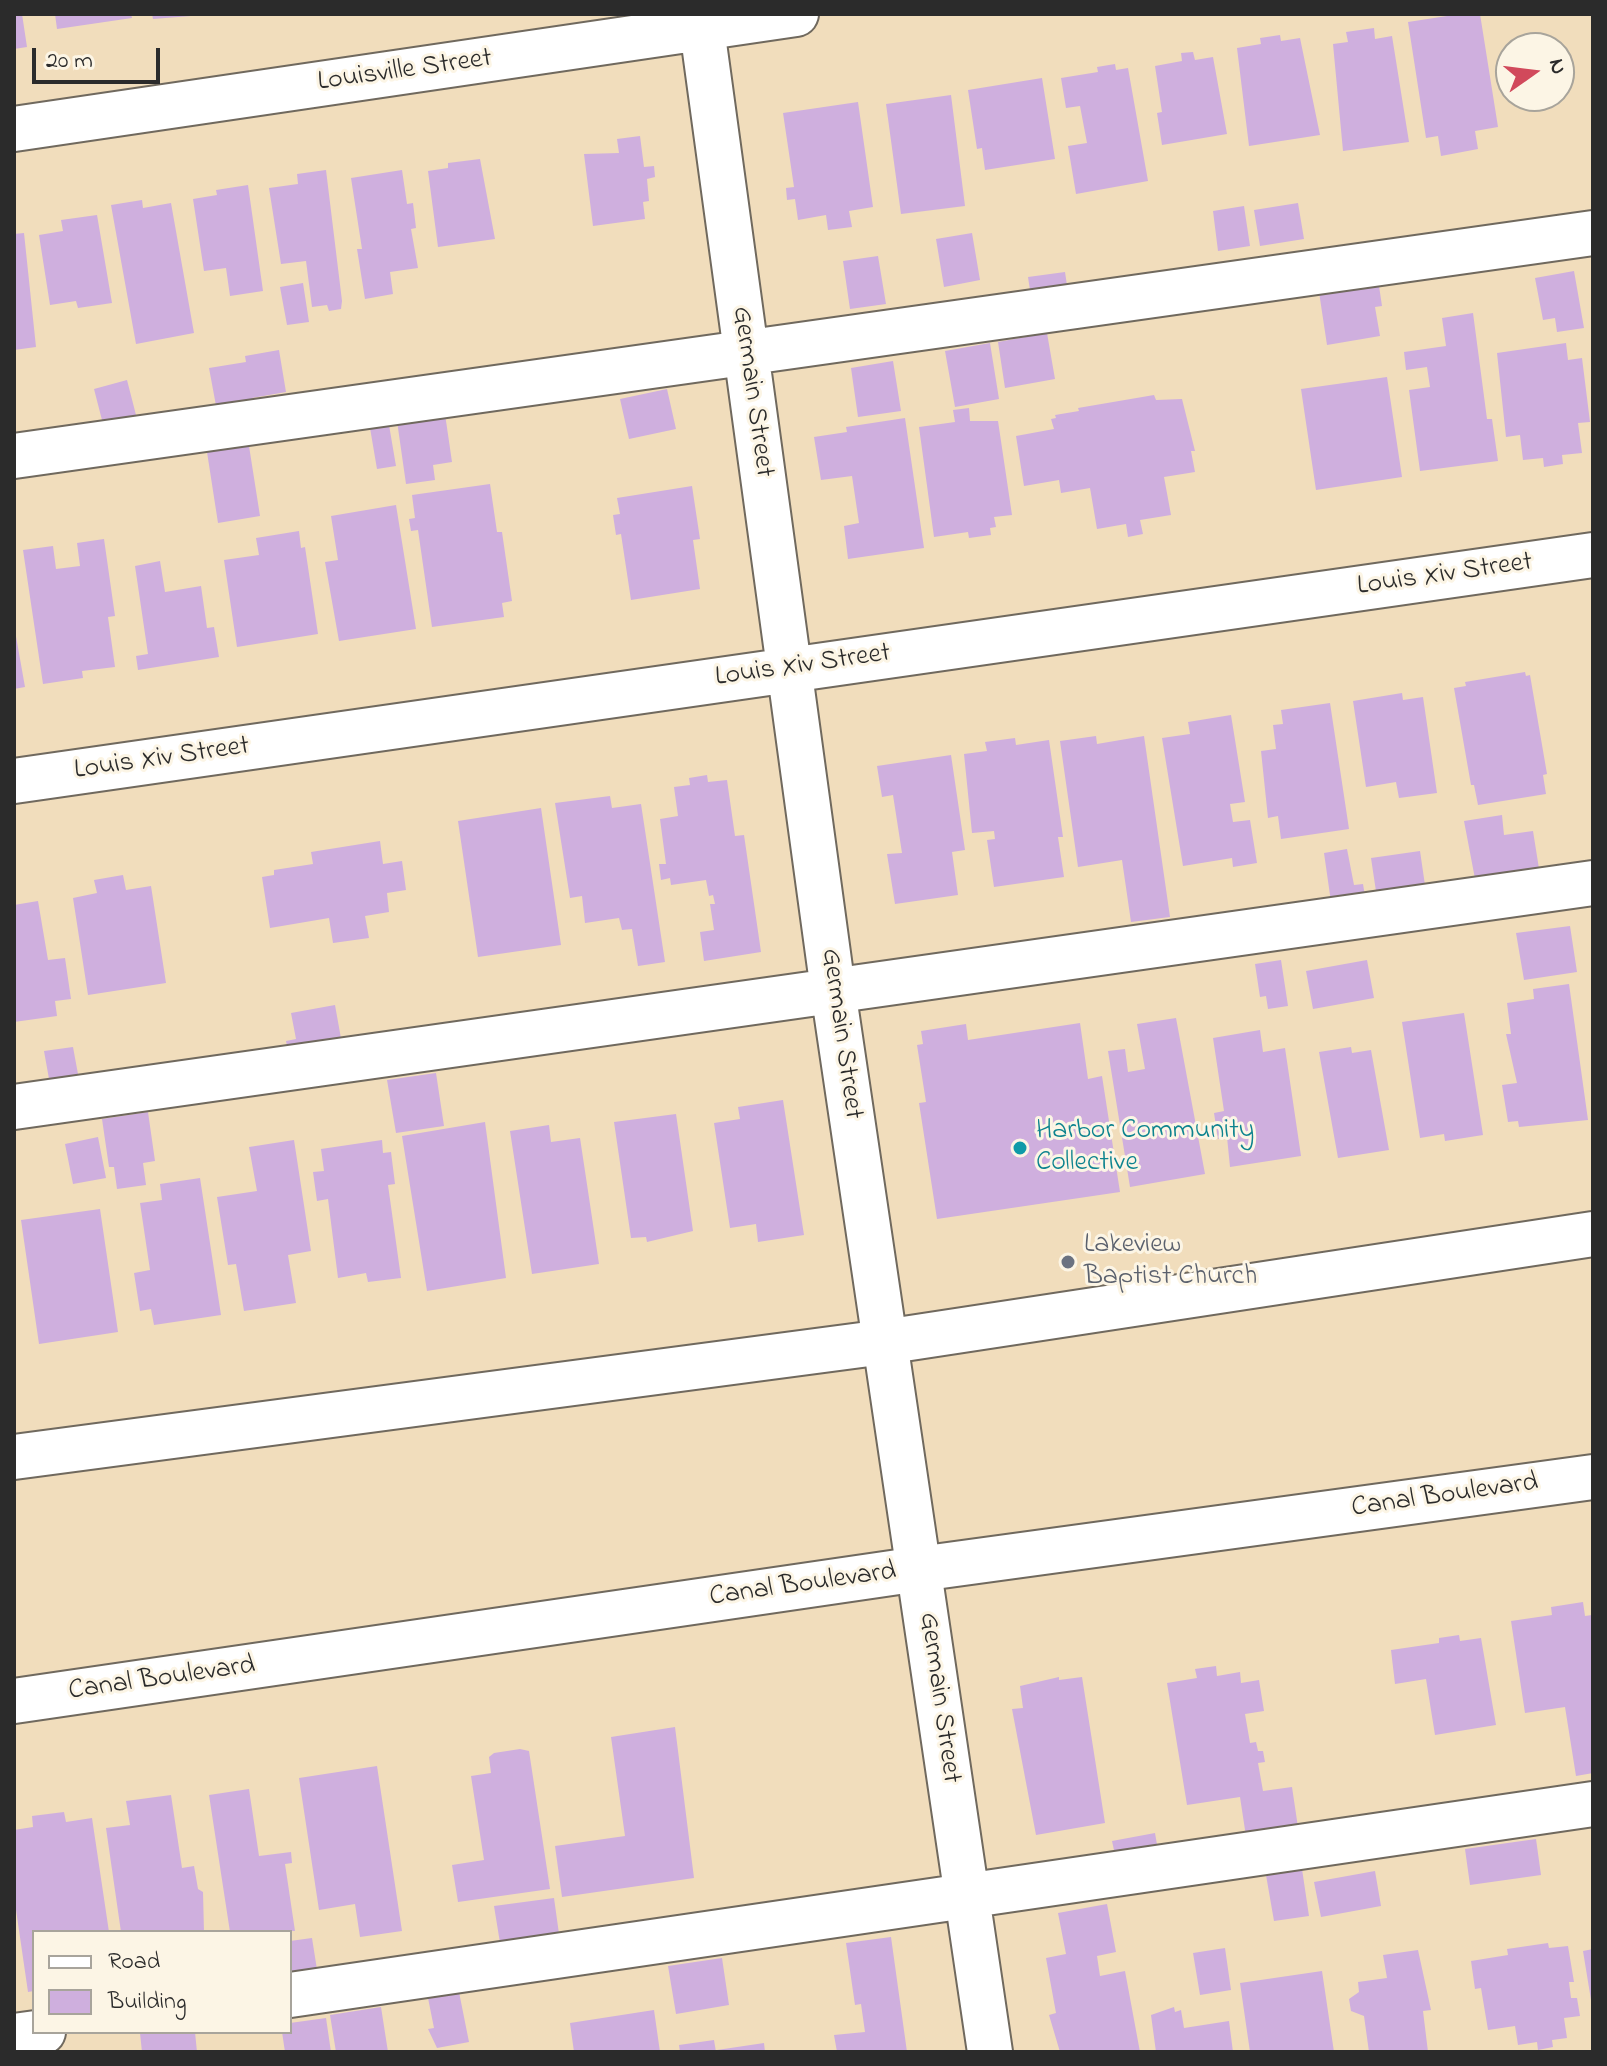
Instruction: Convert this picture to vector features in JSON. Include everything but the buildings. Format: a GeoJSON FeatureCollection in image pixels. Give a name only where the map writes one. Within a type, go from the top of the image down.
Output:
{"type":"FeatureCollection","features":[{"type":"Feature","properties":{"kind":"street","name":"Louisville Street"},"geometry":{"type":"LineString","coordinates":[[14,129],[701,21],[796,14]]}},
{"type":"Feature","properties":{"kind":"street","name":"Germain Street"},"geometry":{"type":"LineString","coordinates":[[701,21],[833,990],[990,2052]]}},
{"type":"Feature","properties":{"kind":"street"},"geometry":{"type":"LineString","coordinates":[[14,456],[745,350],[1593,233]]}},
{"type":"Feature","properties":{"kind":"street","name":"Louis Xiv Street"},"geometry":{"type":"LineString","coordinates":[[14,781],[1593,555]]}},
{"type":"Feature","properties":{"kind":"street"},"geometry":{"type":"LineString","coordinates":[[14,1107],[1593,883]]}},
{"type":"Feature","properties":{"kind":"street"},"geometry":{"type":"LineString","coordinates":[[14,1457],[884,1342],[1593,1234]]}},
{"type":"Feature","properties":{"kind":"street","name":"Canal Boulevard"},"geometry":{"type":"LineString","coordinates":[[14,1701],[919,1569],[1593,1477]]}},
{"type":"Feature","properties":{"kind":"street"},"geometry":{"type":"LineString","coordinates":[[292,1995],[966,1893],[1593,1804]]}},
{"type":"Feature","properties":{"kind":"place","name":"Harbor Community Collective"},"geometry":{"type":"Point","coordinates":[1020,1148]}},
{"type":"Feature","properties":{"kind":"place","name":"Lakeview Baptist Church"},"geometry":{"type":"Point","coordinates":[1068,1262]}}]}
